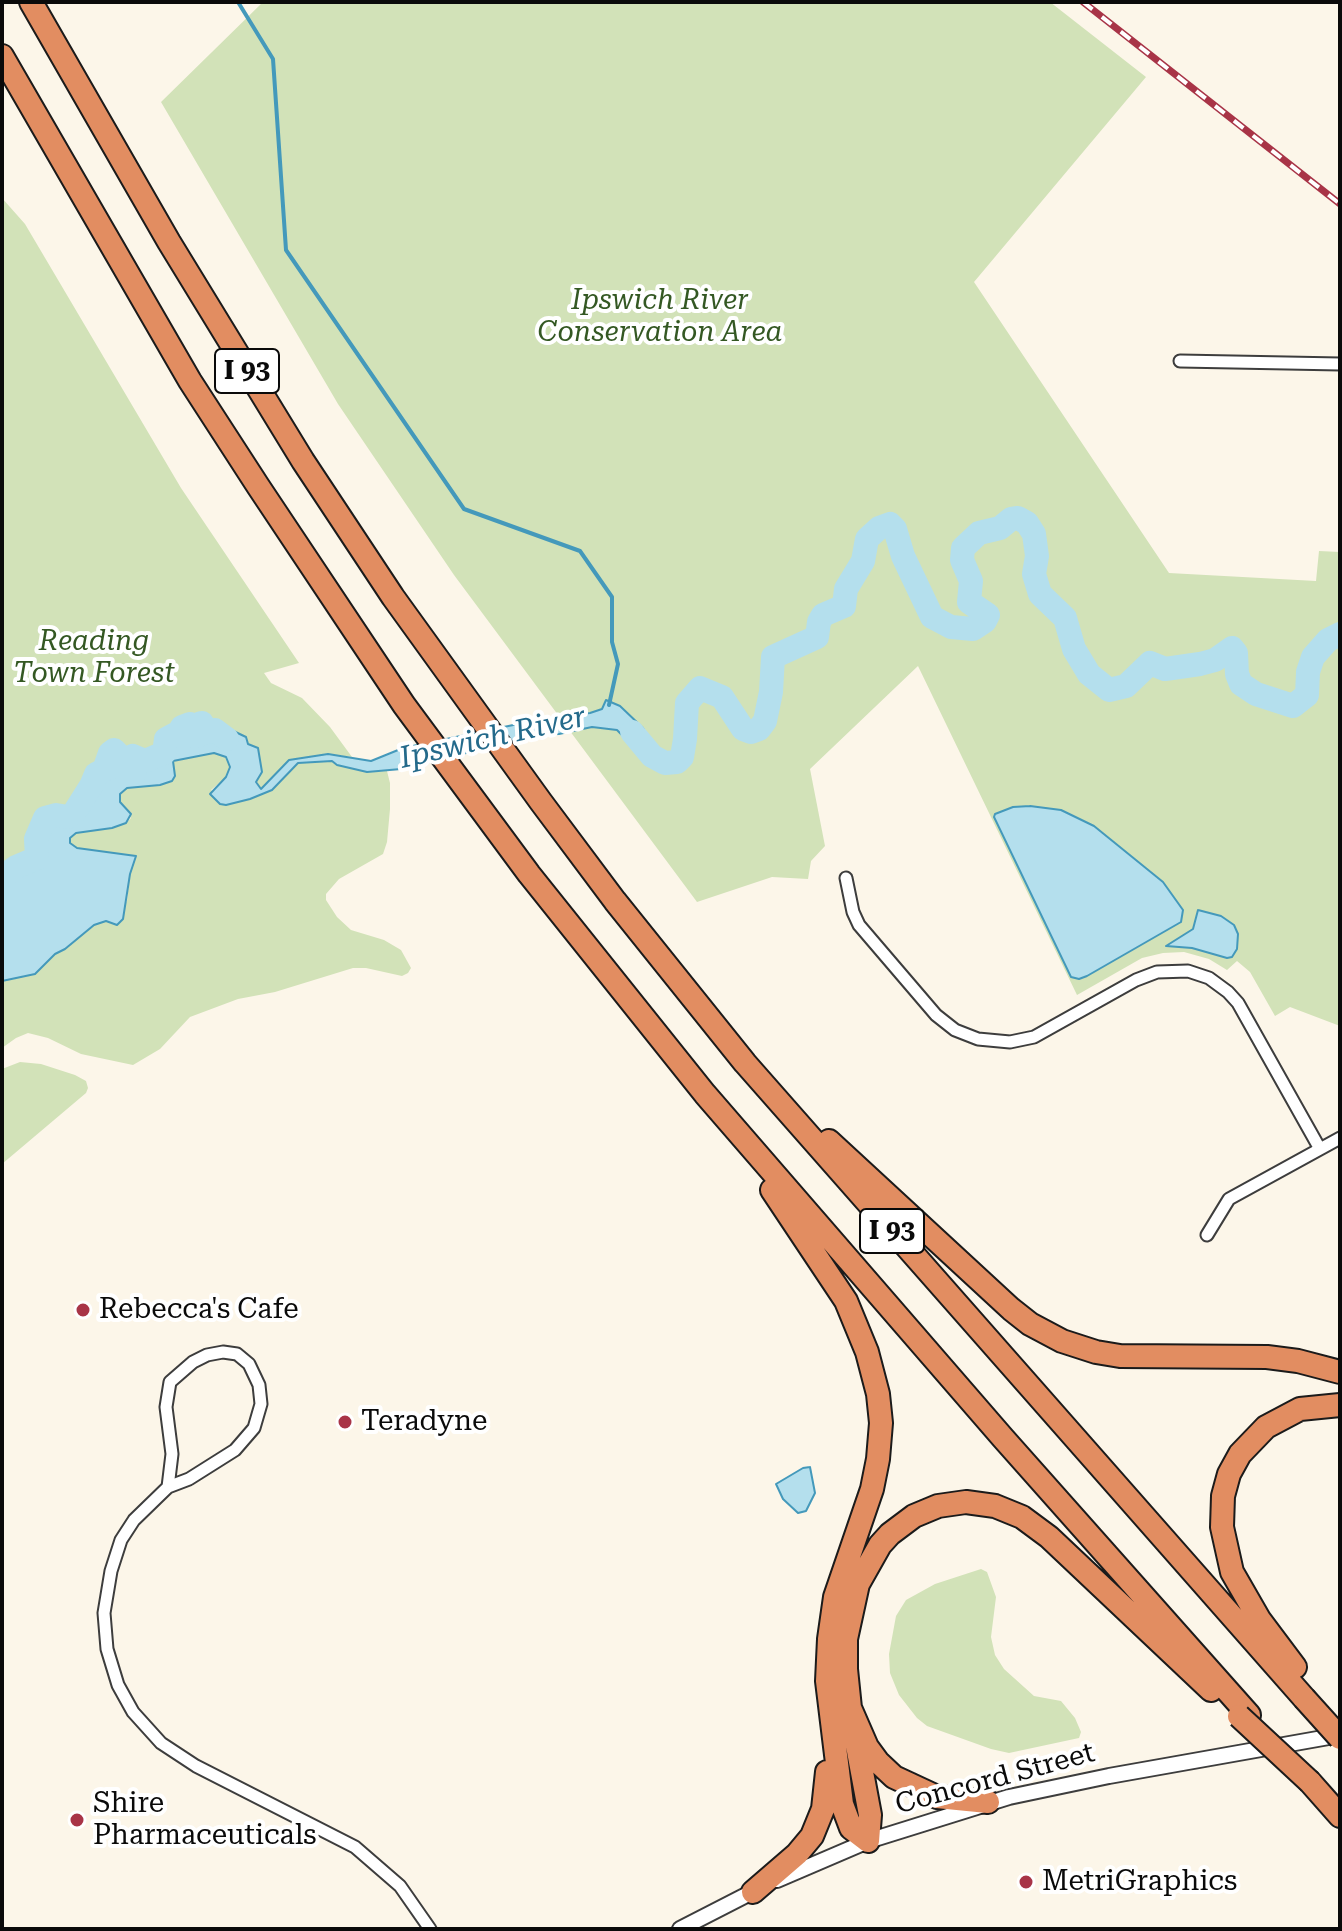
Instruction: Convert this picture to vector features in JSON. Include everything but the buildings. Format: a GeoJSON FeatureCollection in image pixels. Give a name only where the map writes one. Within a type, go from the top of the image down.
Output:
{"type":"FeatureCollection","features":[{"type":"Feature","properties":{"kind":"highway","name":"I 93"},"geometry":{"type":"LineString","coordinates":[[31,2],[169,242],[303,461],[393,597],[615,901],[745,1063],[1340,1734]]}},
{"type":"Feature","properties":{"kind":"highway","name":"I 93"},"geometry":{"type":"LineString","coordinates":[[2,56],[190,381],[324,588],[445,761],[546,896],[705,1094],[1244,1715],[1340,1816]]}},
{"type":"Feature","properties":{"kind":"highway"},"geometry":{"type":"LineString","coordinates":[[745,1063],[971,1273],[1021,1317],[1051,1336],[1073,1346],[1108,1354],[1267,1357],[1340,1372]]}},
{"type":"Feature","properties":{"kind":"highway"},"geometry":{"type":"LineString","coordinates":[[705,1094],[840,1290],[860,1332],[876,1384],[881,1423],[878,1459],[872,1489],[835,1597],[828,1653],[840,1712],[870,1815],[868,1841]]}},
{"type":"Feature","properties":{"kind":"highway"},"geometry":{"type":"LineString","coordinates":[[1309,1696],[1237,1583],[1224,1540],[1222,1504],[1233,1467],[1244,1448],[1260,1431],[1293,1412],[1314,1406],[1340,1405]]}},
{"type":"Feature","properties":{"kind":"highway"},"geometry":{"type":"LineString","coordinates":[[753,1892],[797,1854],[817,1825],[826,1793],[840,1712],[848,1626],[858,1584],[870,1559],[890,1534],[914,1516],[938,1506],[966,1502],[1009,1510],[1033,1524],[1244,1715]]}},
{"type":"Feature","properties":{"kind":"highway"},"geometry":{"type":"LineString","coordinates":[[840,1712],[878,1762],[894,1777],[937,1797],[988,1802]]}},
{"type":"Feature","properties":{"kind":"street"},"geometry":{"type":"LineString","coordinates":[[1180,361],[1340,364]]}},
{"type":"Feature","properties":{"kind":"street"},"geometry":{"type":"LineString","coordinates":[[846,878],[859,925],[936,1015],[955,1030],[978,1039],[1010,1042],[1034,1037],[1136,980],[1157,972],[1188,971],[1209,978],[1238,1003],[1320,1149]]}},
{"type":"Feature","properties":{"kind":"street"},"geometry":{"type":"LineString","coordinates":[[1207,1235],[1229,1199],[1340,1138]]}},
{"type":"Feature","properties":{"kind":"street"},"geometry":{"type":"LineString","coordinates":[[168,1487],[172,1454],[166,1407],[170,1382],[193,1362],[207,1355],[223,1352],[237,1354],[249,1364],[259,1385],[261,1404],[254,1428],[235,1450],[189,1479],[168,1487],[134,1520],[121,1540],[111,1571],[104,1613],[112,1668],[125,1700],[142,1724],[176,1754],[355,1847],[400,1886],[428,1929]]}},
{"type":"Feature","properties":{"kind":"street","name":"Concord Street"},"geometry":{"type":"LineString","coordinates":[[680,1929],[753,1892],[868,1841],[988,1802],[1096,1778],[1340,1734]]}},
{"type":"Feature","properties":{"kind":"green space","name":"Ipswich River Conservation Area"},"geometry":{"type":"Polygon","coordinates":[[[263,2],[1050,2],[1146,77],[974,282],[1169,573],[1316,581],[1319,551],[1340,552],[1340,1026],[1290,1007],[1275,1016],[1250,972],[1237,961],[1227,970],[1209,959],[1184,952],[1142,958],[1077,995],[918,666],[810,769],[825,846],[811,861],[808,879],[772,877],[697,902],[454,575],[338,404],[161,102],[263,2]]]}},
{"type":"Feature","properties":{"kind":"green space","name":"Reading Town Forest"},"geometry":{"type":"Polygon","coordinates":[[[2,198],[25,224],[181,488],[299,663],[264,673],[271,683],[302,698],[330,727],[352,757],[328,754],[289,760],[265,787],[259,789],[245,737],[226,728],[219,732],[207,732],[204,724],[201,734],[196,736],[179,732],[172,734],[164,744],[164,753],[145,761],[131,759],[136,763],[135,772],[109,760],[104,770],[96,775],[74,813],[68,817],[62,815],[37,858],[2,877],[2,198]]]}},
{"type":"Feature","properties":{"kind":"green space"},"geometry":{"type":"Polygon","coordinates":[[[214,753],[226,757],[230,767],[226,777],[211,790],[226,805],[268,791],[297,763],[332,761],[367,772],[387,771],[390,809],[383,854],[339,879],[326,894],[326,900],[337,917],[351,930],[384,940],[401,950],[411,968],[408,973],[402,976],[353,968],[275,992],[238,999],[190,1017],[160,1049],[133,1065],[81,1054],[48,1038],[28,1033],[2,1048],[2,981],[35,974],[55,954],[94,925],[106,921],[127,901],[135,856],[77,848],[70,843],[70,838],[76,833],[126,823],[131,818],[119,801],[120,794],[126,788],[160,785],[175,776],[172,761],[214,753]]]}},
{"type":"Feature","properties":{"kind":"green space"},"geometry":{"type":"Polygon","coordinates":[[[20,1062],[41,1064],[75,1075],[86,1081],[88,1088],[86,1093],[2,1164],[2,1069],[20,1062]]]}},
{"type":"Feature","properties":{"kind":"green space"},"geometry":{"type":"Polygon","coordinates":[[[981,1569],[987,1572],[996,1597],[991,1637],[995,1655],[1004,1669],[1034,1696],[1061,1701],[1075,1718],[1081,1732],[1079,1738],[1009,1753],[991,1749],[927,1726],[899,1695],[890,1673],[889,1654],[896,1616],[906,1600],[935,1584],[981,1569]]]}},
{"type":"Feature","properties":{"kind":"water"},"geometry":{"type":"Polygon","coordinates":[[[606,700],[620,706],[643,728],[656,754],[646,760],[617,730],[592,727],[539,735],[401,769],[367,772],[332,761],[298,763],[272,790],[226,805],[220,804],[210,794],[226,777],[230,767],[226,757],[214,753],[173,761],[175,776],[172,781],[127,788],[120,794],[120,802],[131,814],[126,823],[76,833],[70,838],[70,843],[77,848],[136,856],[123,919],[117,925],[106,921],[94,925],[55,954],[35,974],[2,981],[2,877],[37,858],[36,839],[45,818],[56,815],[68,817],[74,813],[114,750],[123,769],[135,772],[133,756],[145,761],[164,753],[166,739],[182,727],[190,724],[193,736],[196,736],[201,734],[199,724],[202,723],[207,732],[219,732],[225,727],[246,737],[248,744],[258,748],[262,772],[256,782],[261,789],[289,760],[328,754],[371,761],[403,748],[542,719],[590,713],[602,709],[606,700]]]}},
{"type":"Feature","properties":{"kind":"water"},"geometry":{"type":"Polygon","coordinates":[[[1013,807],[1061,810],[1094,826],[1163,882],[1183,910],[1181,922],[1087,976],[1079,979],[1071,977],[994,817],[1013,807]]]}},
{"type":"Feature","properties":{"kind":"water"},"geometry":{"type":"Polygon","coordinates":[[[1198,910],[1221,916],[1234,925],[1238,934],[1237,949],[1232,957],[1166,946],[1193,929],[1198,910]]]}},
{"type":"Feature","properties":{"kind":"water"},"geometry":{"type":"Polygon","coordinates":[[[810,1467],[815,1493],[806,1511],[798,1513],[783,1499],[776,1484],[810,1467]]]}},
{"type":"Feature","properties":{"kind":"waterway"},"geometry":{"type":"LineString","coordinates":[[238,2],[273,59],[286,250],[464,509],[580,551],[612,597],[612,642],[618,664],[609,705]]}},
{"type":"Feature","properties":{"kind":"waterway","name":"Ipswich River"},"geometry":{"type":"LineString","coordinates":[[632,732],[652,756],[665,763],[677,762],[682,757],[687,703],[700,688],[722,697],[743,729],[751,732],[759,729],[765,721],[771,692],[773,657],[817,637],[823,615],[844,606],[846,589],[863,561],[867,539],[879,528],[890,524],[895,529],[903,556],[932,617],[951,627],[973,629],[988,615],[969,602],[971,581],[962,560],[963,548],[979,533],[1000,528],[1011,519],[1018,518],[1027,523],[1034,534],[1037,556],[1034,574],[1040,594],[1065,618],[1074,649],[1089,674],[1109,690],[1126,686],[1150,663],[1165,669],[1200,664],[1215,660],[1232,648],[1236,653],[1241,684],[1256,694],[1293,706],[1307,695],[1308,672],[1313,657],[1328,640],[1340,634]]}},
{"type":"Feature","properties":{"kind":"waterway","name":"Ipswich River"},"geometry":{"type":"LineString","coordinates":[[2,877],[37,858],[36,839],[45,818],[56,815],[68,817],[74,813],[114,750],[123,769],[135,772],[133,756],[145,761],[164,753],[166,739],[190,724],[192,736],[201,734],[199,724],[202,723],[207,732],[215,730],[227,739]]}},
{"type":"Feature","properties":{"kind":"railway"},"geometry":{"type":"LineString","coordinates":[[1083,2],[1340,204]]}},
{"type":"Feature","properties":{"kind":"place","name":"Rebecca's Cafe"},"geometry":{"type":"Point","coordinates":[83,1310]}},
{"type":"Feature","properties":{"kind":"place","name":"Teradyne"},"geometry":{"type":"Point","coordinates":[345,1422]}},
{"type":"Feature","properties":{"kind":"place","name":"Shire Pharmaceuticals"},"geometry":{"type":"Point","coordinates":[77,1820]}},
{"type":"Feature","properties":{"kind":"place","name":"MetriGraphics"},"geometry":{"type":"Point","coordinates":[1026,1882]}}]}
